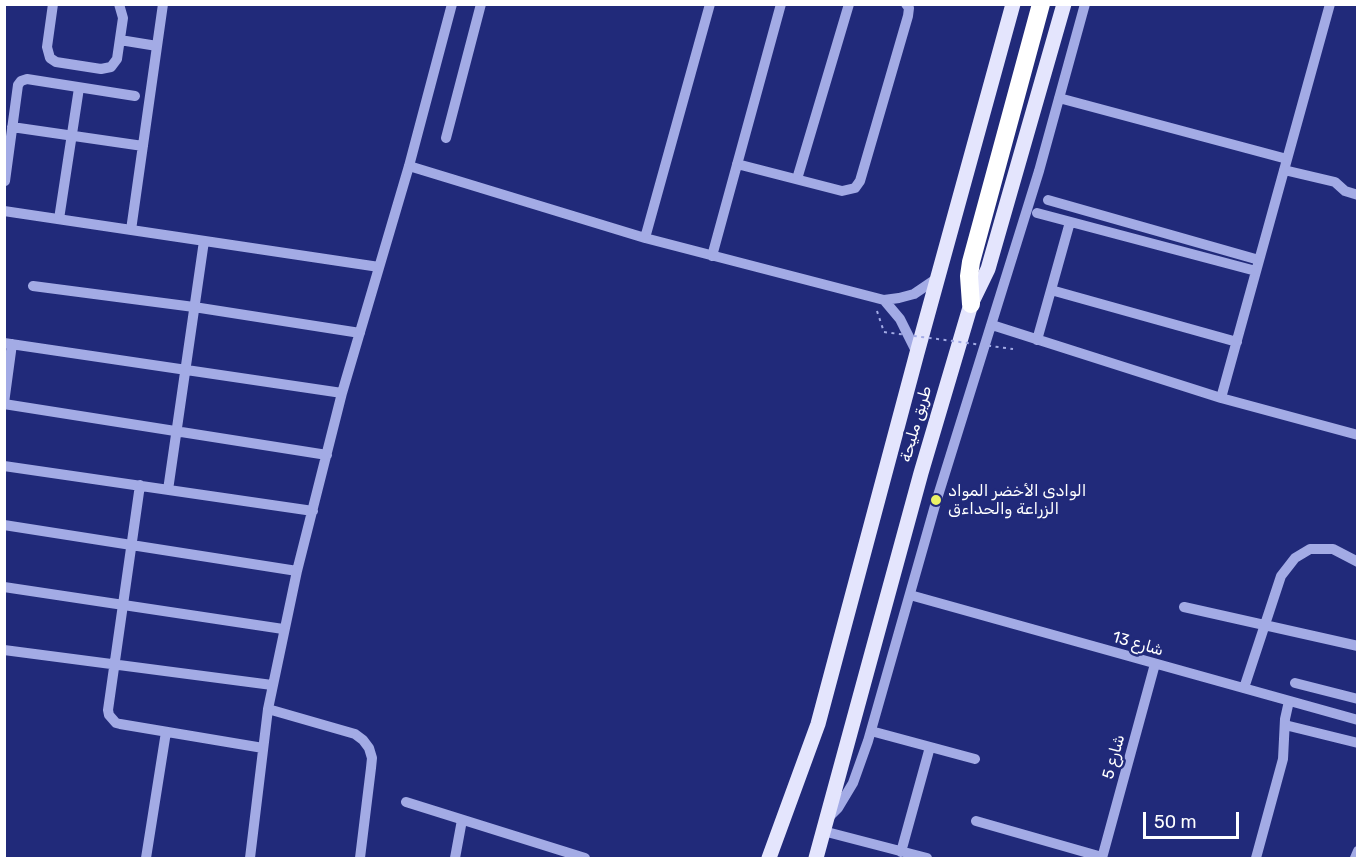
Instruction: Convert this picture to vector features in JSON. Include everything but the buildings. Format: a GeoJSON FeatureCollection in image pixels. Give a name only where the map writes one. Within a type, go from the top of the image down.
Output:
{"type":"FeatureCollection","features":[{"type":"Feature","properties":{"kind":"highway"},"geometry":{"type":"LineString","coordinates":[[971,304],[970,262],[1041,4]]}},
{"type":"Feature","properties":{"kind":"main road","name":"طريق مليحة"},"geometry":{"type":"LineString","coordinates":[[769,858],[818,724],[1013,4]]}},
{"type":"Feature","properties":{"kind":"main road","name":"طريق مليحة"},"geometry":{"type":"LineString","coordinates":[[816,858],[918,485],[971,304],[988,269],[1064,4]]}},
{"type":"Feature","properties":{"kind":"street"},"geometry":{"type":"LineString","coordinates":[[53,4],[48,55],[53,60],[106,69],[115,64],[120,40],[123,18],[119,4]]}},
{"type":"Feature","properties":{"kind":"street"},"geometry":{"type":"LineString","coordinates":[[131,230],[163,4]]}},
{"type":"Feature","properties":{"kind":"street"},"geometry":{"type":"LineString","coordinates":[[250,858],[268,709],[283,629],[342,393],[409,166],[452,4]]}},
{"type":"Feature","properties":{"kind":"street"},"geometry":{"type":"LineString","coordinates":[[446,138],[481,4]]}},
{"type":"Feature","properties":{"kind":"street"},"geometry":{"type":"LineString","coordinates":[[645,238],[710,4]]}},
{"type":"Feature","properties":{"kind":"street"},"geometry":{"type":"LineString","coordinates":[[712,256],[781,4]]}},
{"type":"Feature","properties":{"kind":"street"},"geometry":{"type":"LineString","coordinates":[[797,179],[849,4]]}},
{"type":"Feature","properties":{"kind":"street"},"geometry":{"type":"LineString","coordinates":[[737,164],[842,191],[851,190],[858,185],[908,16],[909,8],[906,4]]}},
{"type":"Feature","properties":{"kind":"street"},"geometry":{"type":"LineString","coordinates":[[927,858],[901,852],[825,826],[853,783],[871,731],[936,502],[992,325],[1085,4]]}},
{"type":"Feature","properties":{"kind":"street"},"geometry":{"type":"LineString","coordinates":[[1221,398],[1330,4]]}},
{"type":"Feature","properties":{"kind":"street"},"geometry":{"type":"LineString","coordinates":[[120,40],[157,46]]}},
{"type":"Feature","properties":{"kind":"street"},"geometry":{"type":"LineString","coordinates":[[5,182],[18,86],[21,81],[27,79],[135,96]]}},
{"type":"Feature","properties":{"kind":"street"},"geometry":{"type":"LineString","coordinates":[[58,219],[79,88]]}},
{"type":"Feature","properties":{"kind":"street"},"geometry":{"type":"LineString","coordinates":[[1059,98],[1287,159]]}},
{"type":"Feature","properties":{"kind":"street"},"geometry":{"type":"LineString","coordinates":[[12,127],[143,146]]}},
{"type":"Feature","properties":{"kind":"street"},"geometry":{"type":"LineString","coordinates":[[409,166],[645,238],[879,298],[899,298],[914,294],[939,277]]}},
{"type":"Feature","properties":{"kind":"street"},"geometry":{"type":"LineString","coordinates":[[1284,170],[1335,182],[1345,191],[1358,195]]}},
{"type":"Feature","properties":{"kind":"street"},"geometry":{"type":"LineString","coordinates":[[1048,200],[1258,266]]}},
{"type":"Feature","properties":{"kind":"street"},"geometry":{"type":"LineString","coordinates":[[4,211],[379,267]]}},
{"type":"Feature","properties":{"kind":"street"},"geometry":{"type":"LineString","coordinates":[[1038,213],[1258,266]]}},
{"type":"Feature","properties":{"kind":"street"},"geometry":{"type":"LineString","coordinates":[[1037,340],[1070,222]]}},
{"type":"Feature","properties":{"kind":"street"},"geometry":{"type":"LineString","coordinates":[[168,490],[204,241]]}},
{"type":"Feature","properties":{"kind":"street"},"geometry":{"type":"LineString","coordinates":[[33,286],[360,333]]}},
{"type":"Feature","properties":{"kind":"street"},"geometry":{"type":"LineString","coordinates":[[1051,290],[1237,342]]}},
{"type":"Feature","properties":{"kind":"street"},"geometry":{"type":"LineString","coordinates":[[879,298],[907,330],[917,353]]}},
{"type":"Feature","properties":{"kind":"street"},"geometry":{"type":"LineString","coordinates":[[992,325],[1221,398],[1358,435]]}},
{"type":"Feature","properties":{"kind":"street"},"geometry":{"type":"LineString","coordinates":[[327,455],[4,404],[8,344],[342,393]]}},
{"type":"Feature","properties":{"kind":"street"},"geometry":{"type":"LineString","coordinates":[[4,466],[313,511]]}},
{"type":"Feature","properties":{"kind":"street"},"geometry":{"type":"LineString","coordinates":[[140,486],[108,710],[112,720],[120,724],[263,748]]}},
{"type":"Feature","properties":{"kind":"street"},"geometry":{"type":"LineString","coordinates":[[4,525],[297,571]]}},
{"type":"Feature","properties":{"kind":"street"},"geometry":{"type":"LineString","coordinates":[[1244,688],[1281,576],[1295,558],[1310,549],[1333,549],[1358,562]]}},
{"type":"Feature","properties":{"kind":"street"},"geometry":{"type":"LineString","coordinates":[[4,587],[283,629]]}},
{"type":"Feature","properties":{"kind":"street","name":"شارع 13"},"geometry":{"type":"LineString","coordinates":[[910,595],[1358,720]]}},
{"type":"Feature","properties":{"kind":"street"},"geometry":{"type":"LineString","coordinates":[[1184,607],[1358,646]]}},
{"type":"Feature","properties":{"kind":"street"},"geometry":{"type":"LineString","coordinates":[[4,650],[273,685]]}},
{"type":"Feature","properties":{"kind":"street","name":"شارع 5"},"geometry":{"type":"LineString","coordinates":[[1102,858],[1155,664]]}},
{"type":"Feature","properties":{"kind":"street"},"geometry":{"type":"LineString","coordinates":[[1295,683],[1358,699]]}},
{"type":"Feature","properties":{"kind":"street"},"geometry":{"type":"LineString","coordinates":[[1256,858],[1283,759],[1289,701]]}},
{"type":"Feature","properties":{"kind":"street"},"geometry":{"type":"LineString","coordinates":[[268,709],[355,734],[369,748],[372,758],[360,858]]}},
{"type":"Feature","properties":{"kind":"street"},"geometry":{"type":"LineString","coordinates":[[1285,725],[1358,744]]}},
{"type":"Feature","properties":{"kind":"street"},"geometry":{"type":"LineString","coordinates":[[871,731],[975,759]]}},
{"type":"Feature","properties":{"kind":"street"},"geometry":{"type":"LineString","coordinates":[[146,858],[166,732]]}},
{"type":"Feature","properties":{"kind":"street"},"geometry":{"type":"LineString","coordinates":[[901,852],[930,747]]}},
{"type":"Feature","properties":{"kind":"street"},"geometry":{"type":"LineString","coordinates":[[406,802],[585,858]]}},
{"type":"Feature","properties":{"kind":"street"},"geometry":{"type":"LineString","coordinates":[[455,858],[462,820]]}},
{"type":"Feature","properties":{"kind":"street"},"geometry":{"type":"LineString","coordinates":[[976,821],[1102,858]]}},
{"type":"Feature","properties":{"kind":"street"},"geometry":{"type":"LineString","coordinates":[[1355,858],[1358,851]]}},
{"type":"Feature","properties":{"kind":"path"},"geometry":{"type":"LineString","coordinates":[[879,298],[884,332],[1013,349]]}},
{"type":"Feature","properties":{"kind":"place","name":"الوادى الأخضر المواد الزراعة والحداءق"},"geometry":{"type":"Point","coordinates":[936,500]}}]}
